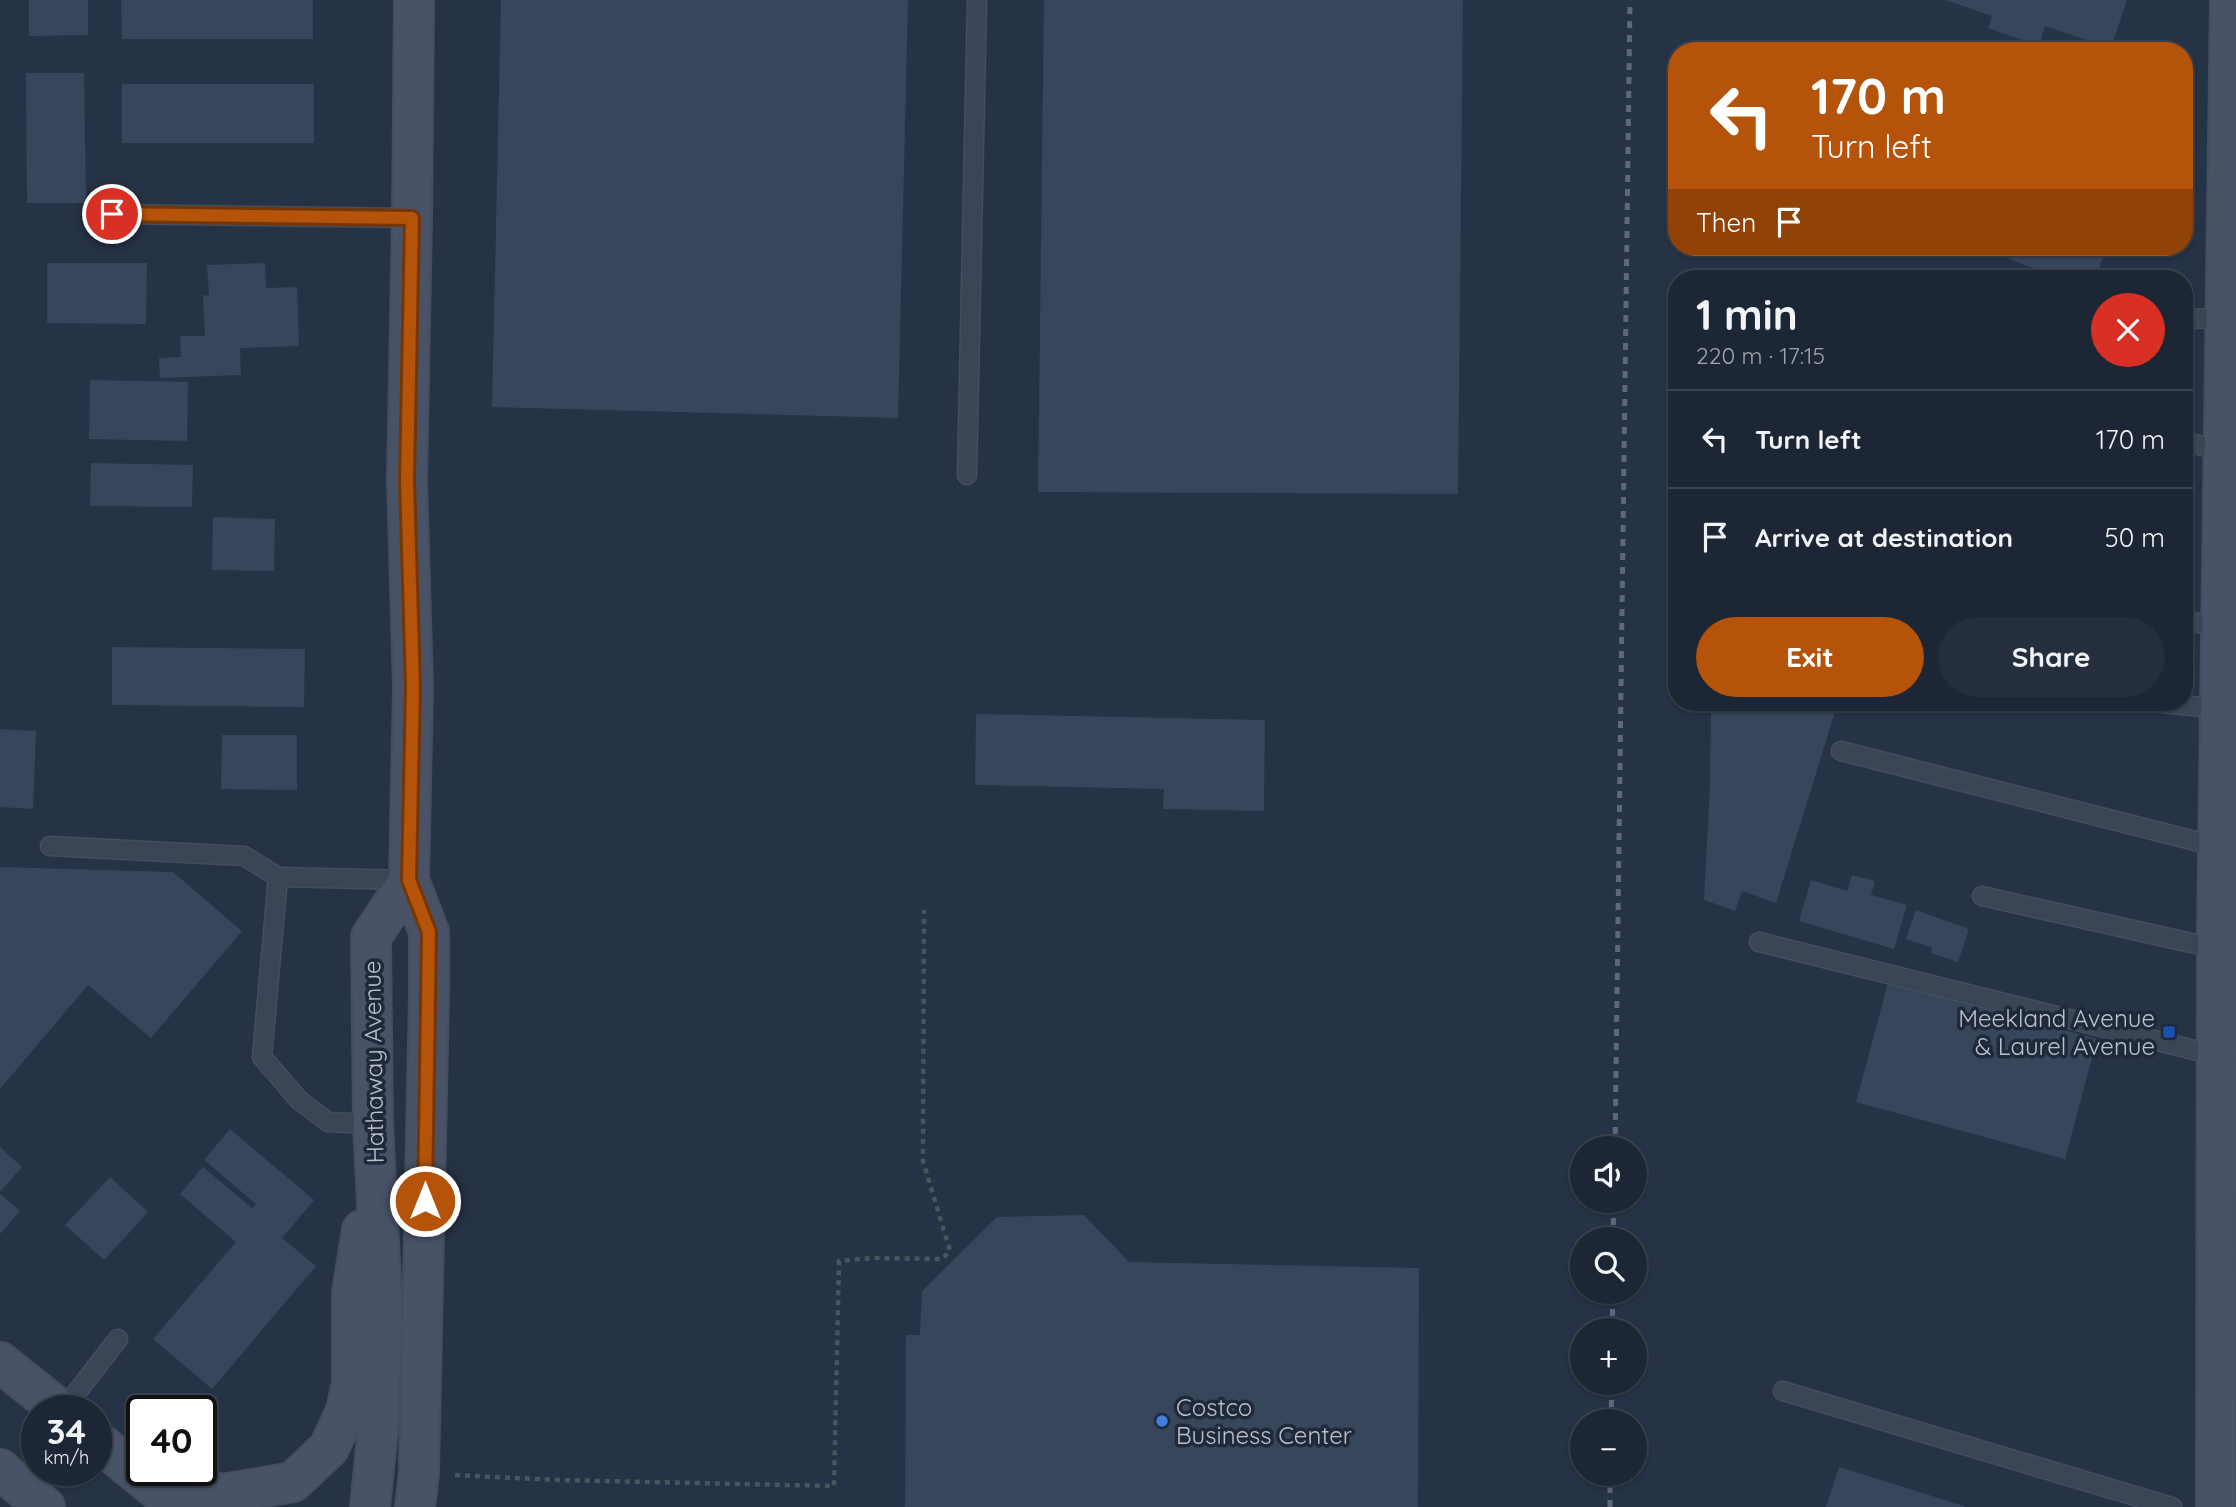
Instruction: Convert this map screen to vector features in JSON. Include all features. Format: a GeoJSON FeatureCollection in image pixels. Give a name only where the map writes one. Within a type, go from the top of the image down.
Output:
{"type":"FeatureCollection","features":[{"type":"Feature","properties":{"kind":"street","name":"Hathaway Avenue"},"geometry":{"type":"LineString","coordinates":[[414,0],[407,480],[413,687],[409,880],[429,932],[426,1249],[417,1490]]}},
{"type":"Feature","properties":{"kind":"street"},"geometry":{"type":"LineString","coordinates":[[2216,1507],[2227,1367],[2218,1056],[2218,949],[2230,0]]}},
{"type":"Feature","properties":{"kind":"street","name":"Hathaway Avenue"},"geometry":{"type":"LineString","coordinates":[[370,1507],[378,1429],[383,1321],[373,1138],[371,937],[409,880]]}},
{"type":"Feature","properties":{"kind":"street"},"geometry":{"type":"LineString","coordinates":[[177,1486],[223,1494],[293,1482],[329,1448],[346,1411],[352,1383],[352,1293],[373,1138]]}},
{"type":"Feature","properties":{"kind":"street"},"geometry":{"type":"LineString","coordinates":[[0,1362],[42,1395]]}},
{"type":"Feature","properties":{"kind":"street"},"geometry":{"type":"LineString","coordinates":[[112,1453],[126,1464]]}},
{"type":"Feature","properties":{"kind":"street"},"geometry":{"type":"LineString","coordinates":[[0,1469],[45,1507]]}},
{"type":"Feature","properties":{"kind":"street"},"geometry":{"type":"LineString","coordinates":[[154,1486],[178,1507]]}},
{"type":"Feature","properties":{"kind":"lane"},"geometry":{"type":"LineString","coordinates":[[967,475],[977,0]]}},
{"type":"Feature","properties":{"kind":"lane"},"geometry":{"type":"LineString","coordinates":[[112,214],[412,218]]}},
{"type":"Feature","properties":{"kind":"lane"},"geometry":{"type":"LineString","coordinates":[[2193,318],[2226,318]]}},
{"type":"Feature","properties":{"kind":"lane"},"geometry":{"type":"LineString","coordinates":[[2193,443],[2224,452]]}},
{"type":"Feature","properties":{"kind":"lane"},"geometry":{"type":"LineString","coordinates":[[2193,622],[2222,628]]}},
{"type":"Feature","properties":{"kind":"lane"},"geometry":{"type":"LineString","coordinates":[[2193,706],[2220,709]]}},
{"type":"Feature","properties":{"kind":"lane"},"geometry":{"type":"LineString","coordinates":[[1841,751],[2219,847]]}},
{"type":"Feature","properties":{"kind":"lane"},"geometry":{"type":"LineString","coordinates":[[50,846],[244,856],[278,877],[409,880]]}},
{"type":"Feature","properties":{"kind":"lane"},"geometry":{"type":"LineString","coordinates":[[278,877],[262,1057],[299,1100],[328,1122],[373,1138]]}},
{"type":"Feature","properties":{"kind":"lane"},"geometry":{"type":"LineString","coordinates":[[1982,896],[2218,949]]}},
{"type":"Feature","properties":{"kind":"lane"},"geometry":{"type":"LineString","coordinates":[[1759,942],[2218,1056]]}},
{"type":"Feature","properties":{"kind":"lane"},"geometry":{"type":"LineString","coordinates":[[73,1395],[118,1339]]}},
{"type":"Feature","properties":{"kind":"lane"},"geometry":{"type":"LineString","coordinates":[[1783,1391],[2172,1507]]}},
{"type":"Feature","properties":{"kind":"path"},"geometry":{"type":"LineString","coordinates":[[417,1490],[558,1480],[834,1486],[839,1261],[873,1258],[942,1259],[950,1251],[923,1161],[924,910]]}},
{"type":"Feature","properties":{"kind":"building"},"geometry":{"type":"Polygon","coordinates":[[[29,0],[88,0],[88,35],[29,36],[29,0]]]}},
{"type":"Feature","properties":{"kind":"building"},"geometry":{"type":"Polygon","coordinates":[[[121,0],[313,0],[313,39],[122,39],[121,0]]]}},
{"type":"Feature","properties":{"kind":"building"},"geometry":{"type":"Polygon","coordinates":[[[501,0],[908,0],[898,418],[492,407],[501,0]]]}},
{"type":"Feature","properties":{"kind":"building"},"geometry":{"type":"Polygon","coordinates":[[[1044,0],[1463,0],[1458,494],[1038,492],[1044,0]]]}},
{"type":"Feature","properties":{"kind":"building"},"geometry":{"type":"Polygon","coordinates":[[[1946,0],[2127,0],[2113,42],[2093,42],[2045,26],[2040,42],[2028,42],[1988,28],[1992,16],[1946,0]]]}},
{"type":"Feature","properties":{"kind":"building"},"geometry":{"type":"Polygon","coordinates":[[[26,73],[84,73],[86,203],[27,203],[26,73]]]}},
{"type":"Feature","properties":{"kind":"building"},"geometry":{"type":"Polygon","coordinates":[[[122,84],[314,84],[314,143],[122,143],[122,84]]]}},
{"type":"Feature","properties":{"kind":"building"},"geometry":{"type":"Polygon","coordinates":[[[2010,256],[2104,256],[2098,270],[2039,270],[2009,259],[2010,256]]]}},
{"type":"Feature","properties":{"kind":"building"},"geometry":{"type":"Polygon","coordinates":[[[47,263],[147,263],[146,324],[47,323],[47,263]]]}},
{"type":"Feature","properties":{"kind":"building"},"geometry":{"type":"Polygon","coordinates":[[[265,263],[266,288],[297,287],[299,346],[240,348],[241,375],[160,378],[159,358],[181,357],[180,336],[205,336],[203,295],[209,296],[207,265],[265,263]]]}},
{"type":"Feature","properties":{"kind":"building"},"geometry":{"type":"Polygon","coordinates":[[[90,380],[188,382],[187,441],[89,439],[90,380]]]}},
{"type":"Feature","properties":{"kind":"building"},"geometry":{"type":"Polygon","coordinates":[[[91,463],[193,465],[192,507],[90,506],[91,463]]]}},
{"type":"Feature","properties":{"kind":"building"},"geometry":{"type":"Polygon","coordinates":[[[213,517],[275,519],[274,571],[212,570],[213,517]]]}},
{"type":"Feature","properties":{"kind":"building"},"geometry":{"type":"Polygon","coordinates":[[[112,647],[305,649],[304,707],[112,705],[112,647]]]}},
{"type":"Feature","properties":{"kind":"building"},"geometry":{"type":"Polygon","coordinates":[[[1711,711],[1835,711],[1776,903],[1742,891],[1735,911],[1704,900],[1711,711]]]}},
{"type":"Feature","properties":{"kind":"building"},"geometry":{"type":"Polygon","coordinates":[[[976,714],[1265,720],[1264,811],[1163,809],[1164,789],[975,785],[976,714]]]}},
{"type":"Feature","properties":{"kind":"building"},"geometry":{"type":"Polygon","coordinates":[[[0,729],[36,731],[33,809],[0,807],[0,729]]]}},
{"type":"Feature","properties":{"kind":"building"},"geometry":{"type":"Polygon","coordinates":[[[222,735],[297,735],[297,790],[221,789],[222,735]]]}},
{"type":"Feature","properties":{"kind":"building"},"geometry":{"type":"Polygon","coordinates":[[[0,867],[173,872],[242,931],[151,1038],[88,985],[0,1089],[0,867]]]}},
{"type":"Feature","properties":{"kind":"building"},"geometry":{"type":"Polygon","coordinates":[[[1852,875],[1875,881],[1871,895],[1907,905],[1894,949],[1799,921],[1811,880],[1847,891],[1852,875]]]}},
{"type":"Feature","properties":{"kind":"building"},"geometry":{"type":"Polygon","coordinates":[[[1916,910],[1969,929],[1958,962],[1931,953],[1932,948],[1906,939],[1916,910]]]}},
{"type":"Feature","properties":{"kind":"building"},"geometry":{"type":"Polygon","coordinates":[[[1888,983],[2097,1039],[2065,1159],[1856,1102],[1888,983]]]}},
{"type":"Feature","properties":{"kind":"building"},"geometry":{"type":"Polygon","coordinates":[[[230,1129],[314,1200],[282,1238],[316,1266],[212,1389],[153,1339],[236,1242],[180,1194],[203,1167],[252,1208],[256,1204],[204,1160],[230,1129]]]}},
{"type":"Feature","properties":{"kind":"building"},"geometry":{"type":"Polygon","coordinates":[[[0,1147],[22,1167],[0,1192],[0,1147]]]}},
{"type":"Feature","properties":{"kind":"building"},"geometry":{"type":"Polygon","coordinates":[[[110,1177],[148,1212],[104,1260],[65,1225],[110,1177]]]}},
{"type":"Feature","properties":{"kind":"building"},"geometry":{"type":"Polygon","coordinates":[[[0,1194],[20,1211],[0,1234],[0,1194]]]}},
{"type":"Feature","properties":{"kind":"building","name":"Costco Business Center"},"geometry":{"type":"Polygon","coordinates":[[[1084,1215],[1129,1262],[1419,1268],[1418,1507],[905,1507],[906,1335],[920,1335],[922,1291],[997,1217],[1084,1215]]]}},
{"type":"Feature","properties":{"kind":"building"},"geometry":{"type":"Polygon","coordinates":[[[1839,1467],[1964,1506],[1964,1507],[1826,1507],[1839,1467]]]}},
{"type":"Feature","properties":{"kind":"railway"},"geometry":{"type":"LineString","coordinates":[[1615,1136],[1630,0]]}},
{"type":"Feature","properties":{"kind":"railway"},"geometry":{"type":"LineString","coordinates":[[1613,1227],[1614,1213]]}},
{"type":"Feature","properties":{"kind":"railway"},"geometry":{"type":"LineString","coordinates":[[1612,1318],[1613,1304]]}},
{"type":"Feature","properties":{"kind":"railway"},"geometry":{"type":"LineString","coordinates":[[1611,1409],[1612,1395]]}},
{"type":"Feature","properties":{"kind":"railway"},"geometry":{"type":"LineString","coordinates":[[1610,1486],[1610,1507]]}},
{"type":"Feature","properties":{"kind":"place","name":"Meekland Avenue & Laurel Avenue"},"geometry":{"type":"Point","coordinates":[2169,1032]}},
{"type":"Feature","properties":{"kind":"place","name":"Costco Business Center"},"geometry":{"type":"Point","coordinates":[1162,1421]}},
{"type":"Feature","properties":{"kind":"route"},"geometry":{"type":"LineString","coordinates":[[112,214],[412,218],[407,480],[413,687],[409,880],[429,932],[425,1201]]}}]}
